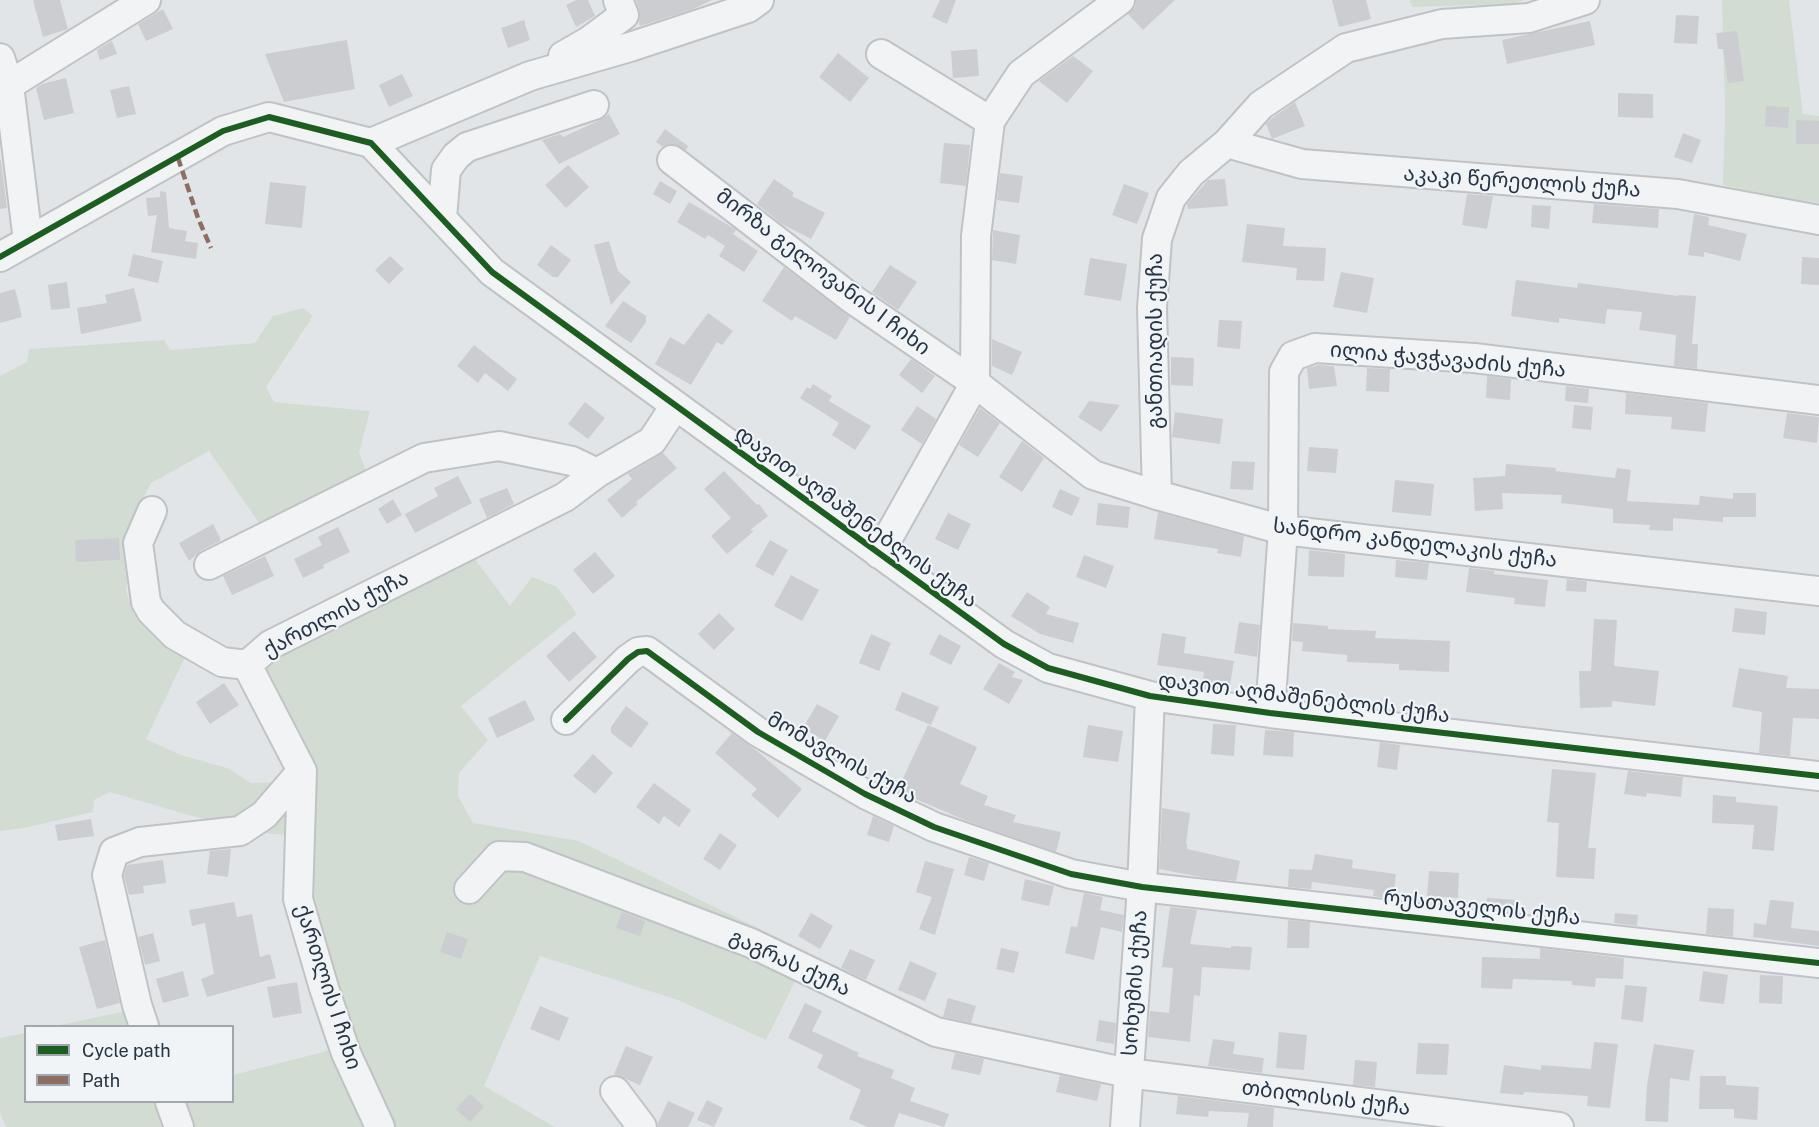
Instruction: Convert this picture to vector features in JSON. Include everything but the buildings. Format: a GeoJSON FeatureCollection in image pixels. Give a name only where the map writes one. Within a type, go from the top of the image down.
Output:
{"type":"FeatureCollection","features":[{"type":"Feature","properties":{"kind":"street"},"geometry":{"type":"LineString","coordinates":[[4,86],[146,0]]}},
{"type":"Feature","properties":{"kind":"street"},"geometry":{"type":"LineString","coordinates":[[530,76],[590,41],[624,15],[618,0]]}},
{"type":"Feature","properties":{"kind":"street"},"geometry":{"type":"LineString","coordinates":[[0,257],[222,131],[269,117],[371,142],[530,76],[630,47],[748,8],[759,0]]}},
{"type":"Feature","properties":{"kind":"street"},"geometry":{"type":"LineString","coordinates":[[879,554],[975,383],[976,236],[990,121],[1021,74],[1120,0]]}},
{"type":"Feature","properties":{"kind":"street","name":"განთიადის ქუჩა"},"geometry":{"type":"LineString","coordinates":[[1157,495],[1152,308],[1157,239],[1172,198],[1191,173],[1227,143],[1261,105],[1346,48],[1443,24],[1529,18],[1585,0]]}},
{"type":"Feature","properties":{"kind":"street"},"geometry":{"type":"LineString","coordinates":[[881,54],[990,121]]}},
{"type":"Feature","properties":{"kind":"street"},"geometry":{"type":"LineString","coordinates":[[0,58],[28,242]]}},
{"type":"Feature","properties":{"kind":"street"},"geometry":{"type":"LineString","coordinates":[[442,218],[446,170],[456,156],[467,147],[594,105]]}},
{"type":"Feature","properties":{"kind":"street","name":"დავით აღმაშენებლის ქუჩა"},"geometry":{"type":"LineString","coordinates":[[371,142],[492,272],[1004,644],[1048,668],[1150,696],[1270,713],[1819,776]]}},
{"type":"Feature","properties":{"kind":"street","name":"აკაკი წერეთლის ქუჩა"},"geometry":{"type":"LineString","coordinates":[[1227,143],[1302,165],[1678,194],[1819,220]]}},
{"type":"Feature","properties":{"kind":"street","name":"მირზა გელოვანის I ჩიხი"},"geometry":{"type":"LineString","coordinates":[[672,160],[851,298],[975,383]]}},
{"type":"Feature","properties":{"kind":"street","name":"ილია ჭავჭავაძის ქუჩა"},"geometry":{"type":"LineString","coordinates":[[1270,713],[1283,530],[1284,372],[1293,356],[1315,348],[1474,358],[1819,400]]}},
{"type":"Feature","properties":{"kind":"street","name":"სანდრო კანდელაკის ქუჩა"},"geometry":{"type":"LineString","coordinates":[[975,383],[1093,475],[1283,530],[1819,591]]}},
{"type":"Feature","properties":{"kind":"street","name":"ქართლის ქუჩა"},"geometry":{"type":"LineString","coordinates":[[302,771],[247,664],[270,645],[566,497],[597,473],[652,441],[675,406]]}},
{"type":"Feature","properties":{"kind":"street"},"geometry":{"type":"LineString","coordinates":[[209,565],[424,458],[499,446],[572,460],[597,473]]}},
{"type":"Feature","properties":{"kind":"street"},"geometry":{"type":"LineString","coordinates":[[152,512],[138,543],[146,602],[151,610],[175,636],[222,662],[247,664]]}},
{"type":"Feature","properties":{"kind":"street","name":"მომავლის ქუჩა"},"geometry":{"type":"LineString","coordinates":[[566,720],[628,659],[638,652],[647,651],[758,732],[865,794],[934,827],[1071,874],[1142,887]]}},
{"type":"Feature","properties":{"kind":"street","name":"სოხუმის ქუჩა"},"geometry":{"type":"LineString","coordinates":[[1125,1127],[1142,887],[1150,696]]}},
{"type":"Feature","properties":{"kind":"street"},"geometry":{"type":"LineString","coordinates":[[144,1025],[107,876],[114,852],[140,842],[240,831],[264,815],[302,771]]}},
{"type":"Feature","properties":{"kind":"street","name":"ქართლის I ჩიხი"},"geometry":{"type":"LineString","coordinates":[[302,771],[298,899],[346,1053],[380,1127]]}},
{"type":"Feature","properties":{"kind":"street","name":"გაგრას ქუჩა"},"geometry":{"type":"LineString","coordinates":[[469,889],[499,856],[525,857],[751,943],[936,1032],[1128,1072]]}},
{"type":"Feature","properties":{"kind":"street","name":"რუსთაველის ქუჩა"},"geometry":{"type":"LineString","coordinates":[[1142,887],[1819,963]]}},
{"type":"Feature","properties":{"kind":"street","name":"თბილისის ქუჩა"},"geometry":{"type":"LineString","coordinates":[[1128,1072],[1560,1127]]}},
{"type":"Feature","properties":{"kind":"street"},"geometry":{"type":"LineString","coordinates":[[615,1091],[642,1127]]}},
{"type":"Feature","properties":{"kind":"street"},"geometry":{"type":"LineString","coordinates":[[171,1103],[179,1127]]}},
{"type":"Feature","properties":{"kind":"shaded area"},"geometry":{"type":"Polygon","coordinates":[[[1410,0],[1525,0],[1510,4],[1412,7],[1410,0]]]}},
{"type":"Feature","properties":{"kind":"shaded area"},"geometry":{"type":"Polygon","coordinates":[[[1722,0],[1789,0],[1803,114],[1819,116],[1819,203],[1784,199],[1723,185],[1725,112],[1722,0]]]}},
{"type":"Feature","properties":{"kind":"shaded area"},"geometry":{"type":"Polygon","coordinates":[[[303,308],[313,316],[266,387],[274,402],[370,411],[359,453],[368,475],[262,527],[209,451],[151,483],[131,522],[126,591],[136,619],[185,657],[146,739],[181,755],[227,768],[251,783],[282,782],[315,770],[265,670],[275,651],[472,555],[510,606],[532,577],[557,587],[577,614],[461,706],[488,740],[459,773],[458,796],[473,823],[579,841],[809,953],[766,1040],[678,1000],[540,956],[484,1086],[555,1127],[6,1127],[0,1113],[0,1038],[24,1033],[24,1103],[234,1103],[234,1075],[323,1052],[353,1038],[313,906],[308,864],[309,835],[270,834],[188,815],[110,792],[94,800],[93,812],[24,828],[0,831],[0,376],[27,362],[29,349],[164,340],[170,350],[255,343],[273,316],[303,308]]]}},
{"type":"Feature","properties":{"kind":"shaded area"},"geometry":{"type":"Polygon","coordinates":[[[146,1007],[154,1025],[60,1025],[146,1007]]]}},
{"type":"Feature","properties":{"kind":"marked path"},"geometry":{"type":"LineString","coordinates":[[178,158],[198,218],[211,248]]}},
{"type":"Feature","properties":{"kind":"cycle path"},"geometry":{"type":"LineString","coordinates":[[0,257],[223,131],[269,117],[371,143],[492,272],[1004,644],[1048,668],[1150,696],[1270,713],[1819,776]]}},
{"type":"Feature","properties":{"kind":"cycle path"},"geometry":{"type":"LineString","coordinates":[[566,720],[628,659],[638,652],[647,651],[758,732],[865,794],[934,827],[1071,874],[1142,887],[1819,963]]}}]}
